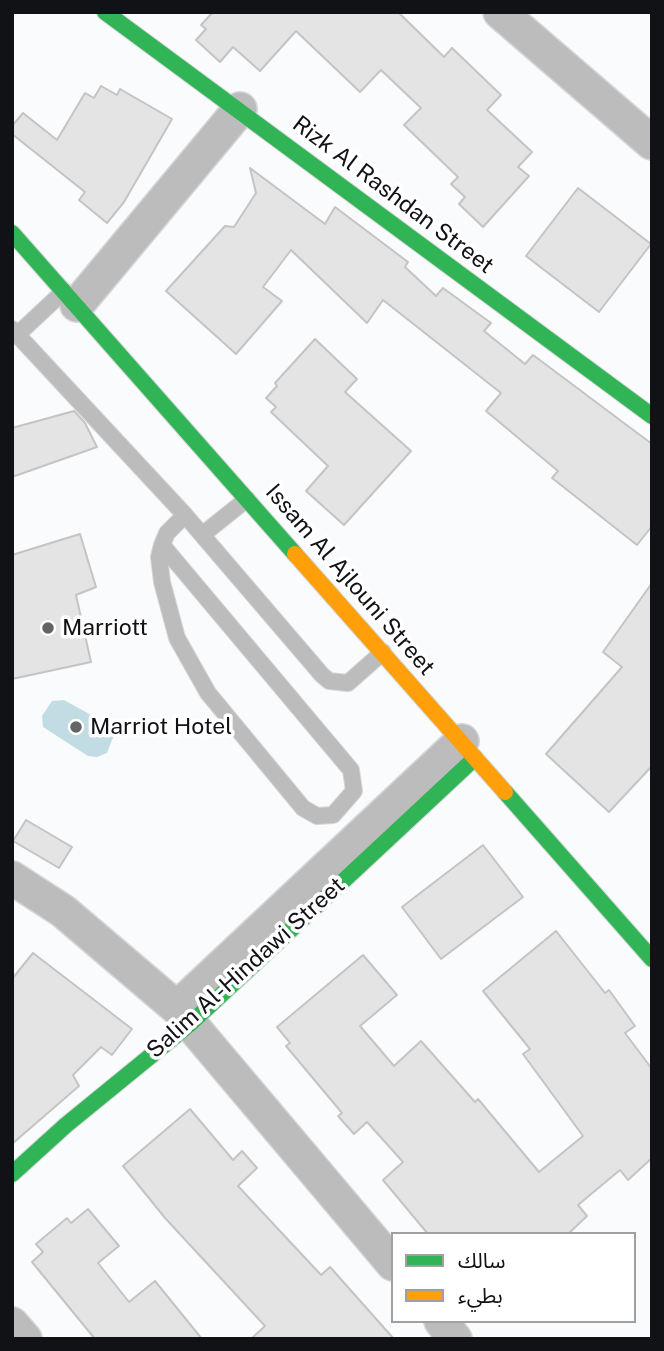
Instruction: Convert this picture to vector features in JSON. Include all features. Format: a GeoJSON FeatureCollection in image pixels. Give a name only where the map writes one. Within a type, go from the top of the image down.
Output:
{"type":"FeatureCollection","features":[{"type":"Feature","properties":{"kind":"street","name":"Rizk Al Rashdan Street"},"geometry":{"type":"LineString","coordinates":[[105,12],[240,109],[652,416]]}},
{"type":"Feature","properties":{"kind":"street"},"geometry":{"type":"LineString","coordinates":[[500,12],[652,143]]}},
{"type":"Feature","properties":{"kind":"street"},"geometry":{"type":"LineString","coordinates":[[71,298],[240,109]]}},
{"type":"Feature","properties":{"kind":"street","name":"Issam Al Ajlouni Street"},"geometry":{"type":"LineString","coordinates":[[12,233],[652,959]]}},
{"type":"Feature","properties":{"kind":"street","name":"Salim Al-Hindawi Street"},"geometry":{"type":"LineString","coordinates":[[12,1174],[468,749]]}},
{"type":"Feature","properties":{"kind":"street"},"geometry":{"type":"LineString","coordinates":[[12,878],[63,911],[132,966],[184,1016],[391,1262]]}},
{"type":"Feature","properties":{"kind":"street"},"geometry":{"type":"LineString","coordinates":[[443,1323],[456,1339]]}},
{"type":"Feature","properties":{"kind":"street"},"geometry":{"type":"LineString","coordinates":[[12,1324],[25,1339]]}},
{"type":"Feature","properties":{"kind":"lane"},"geometry":{"type":"LineString","coordinates":[[71,298],[15,332],[186,515],[329,681],[348,683],[383,652]]}},
{"type":"Feature","properties":{"kind":"lane"},"geometry":{"type":"LineString","coordinates":[[202,535],[247,499]]}},
{"type":"Feature","properties":{"kind":"lane"},"geometry":{"type":"LineString","coordinates":[[162,545],[351,770],[355,790],[333,815],[317,816],[303,808],[226,718],[197,675],[177,638],[162,582],[159,557],[162,545],[167,533],[186,515]]}},
{"type":"Feature","properties":{"kind":"water"},"geometry":{"type":"Polygon","coordinates":[[[64,700],[111,726],[114,735],[107,753],[97,757],[88,756],[43,727],[42,716],[52,701],[64,700]]]}},
{"type":"Feature","properties":{"kind":"building"},"geometry":{"type":"Polygon","coordinates":[[[213,12],[398,12],[444,57],[452,48],[501,95],[487,110],[532,152],[518,167],[529,176],[483,227],[459,204],[465,197],[451,184],[458,177],[404,125],[421,108],[381,70],[360,92],[296,31],[260,71],[233,47],[220,62],[196,40],[206,29],[201,25],[213,12]]]}},
{"type":"Feature","properties":{"kind":"building"},"geometry":{"type":"Polygon","coordinates":[[[101,86],[117,95],[120,89],[172,119],[124,202],[107,223],[79,200],[85,192],[12,134],[12,126],[23,113],[57,140],[85,93],[94,98],[101,86]]]}},
{"type":"Feature","properties":{"kind":"building"},"geometry":{"type":"Polygon","coordinates":[[[250,168],[325,224],[335,207],[408,262],[405,267],[436,296],[443,288],[491,323],[484,331],[525,364],[533,355],[652,444],[652,526],[637,545],[552,478],[558,471],[486,411],[501,393],[383,300],[367,323],[291,250],[263,287],[282,301],[236,354],[166,291],[225,226],[234,227],[256,193],[250,168]]]}},
{"type":"Feature","properties":{"kind":"building"},"geometry":{"type":"Polygon","coordinates":[[[578,188],[651,244],[599,312],[526,256],[578,188]]]}},
{"type":"Feature","properties":{"kind":"building"},"geometry":{"type":"Polygon","coordinates":[[[315,339],[357,379],[345,392],[411,451],[344,525],[306,491],[328,466],[271,412],[276,407],[266,398],[277,386],[275,383],[315,339]]]}},
{"type":"Feature","properties":{"kind":"building"},"geometry":{"type":"Polygon","coordinates":[[[74,411],[85,423],[97,447],[12,477],[12,428],[74,411]]]}},
{"type":"Feature","properties":{"kind":"building","name":"Marriott"},"geometry":{"type":"Polygon","coordinates":[[[80,534],[96,587],[76,595],[91,662],[12,679],[12,555],[80,534]]]}},
{"type":"Feature","properties":{"kind":"building"},"geometry":{"type":"Polygon","coordinates":[[[652,583],[652,766],[609,812],[546,754],[622,667],[603,652],[652,583]]]}},
{"type":"Feature","properties":{"kind":"building"},"geometry":{"type":"Polygon","coordinates":[[[26,820],[72,847],[59,868],[13,841],[26,820]]]}},
{"type":"Feature","properties":{"kind":"building"},"geometry":{"type":"Polygon","coordinates":[[[483,845],[523,897],[441,959],[402,907],[483,845]]]}},
{"type":"Feature","properties":{"kind":"building"},"geometry":{"type":"Polygon","coordinates":[[[556,931],[605,993],[609,990],[635,1026],[625,1033],[652,1069],[652,1158],[628,1180],[620,1170],[578,1205],[587,1216],[570,1232],[426,1232],[383,1180],[403,1162],[367,1122],[354,1134],[338,1116],[342,1113],[286,1046],[290,1043],[277,1027],[363,955],[397,995],[360,1026],[394,1066],[421,1041],[475,1102],[478,1099],[539,1172],[583,1136],[523,1054],[530,1049],[483,991],[556,931]]]}},
{"type":"Feature","properties":{"kind":"building"},"geometry":{"type":"Polygon","coordinates":[[[33,953],[132,1029],[112,1055],[101,1047],[73,1075],[79,1086],[12,1144],[12,979],[33,953]]]}},
{"type":"Feature","properties":{"kind":"building"},"geometry":{"type":"Polygon","coordinates":[[[190,1109],[233,1160],[242,1151],[257,1168],[238,1186],[321,1275],[330,1267],[394,1339],[251,1339],[265,1326],[165,1218],[123,1166],[190,1109]]]}},
{"type":"Feature","properties":{"kind":"building"},"geometry":{"type":"Polygon","coordinates":[[[88,1209],[119,1246],[98,1263],[129,1302],[155,1281],[202,1339],[95,1339],[32,1262],[43,1252],[36,1244],[67,1218],[71,1223],[88,1209]]]}},
{"type":"Feature","properties":{"kind":"traffic: fast"},"geometry":{"type":"LineString","coordinates":[[105,12],[652,416]]}},
{"type":"Feature","properties":{"kind":"traffic: fast"},"geometry":{"type":"LineString","coordinates":[[12,233],[295,554]]}},
{"type":"Feature","properties":{"kind":"traffic: fast"},"geometry":{"type":"LineString","coordinates":[[12,1174],[66,1125],[191,1023],[475,758]]}},
{"type":"Feature","properties":{"kind":"traffic: fast"},"geometry":{"type":"LineString","coordinates":[[505,792],[652,959]]}},
{"type":"Feature","properties":{"kind":"traffic: slow"},"geometry":{"type":"LineString","coordinates":[[295,554],[505,792]]}},
{"type":"Feature","properties":{"kind":"place","name":"Marriott"},"geometry":{"type":"Point","coordinates":[48,628]}},
{"type":"Feature","properties":{"kind":"place","name":"Marriot Hotel"},"geometry":{"type":"Point","coordinates":[76,727]}}]}
